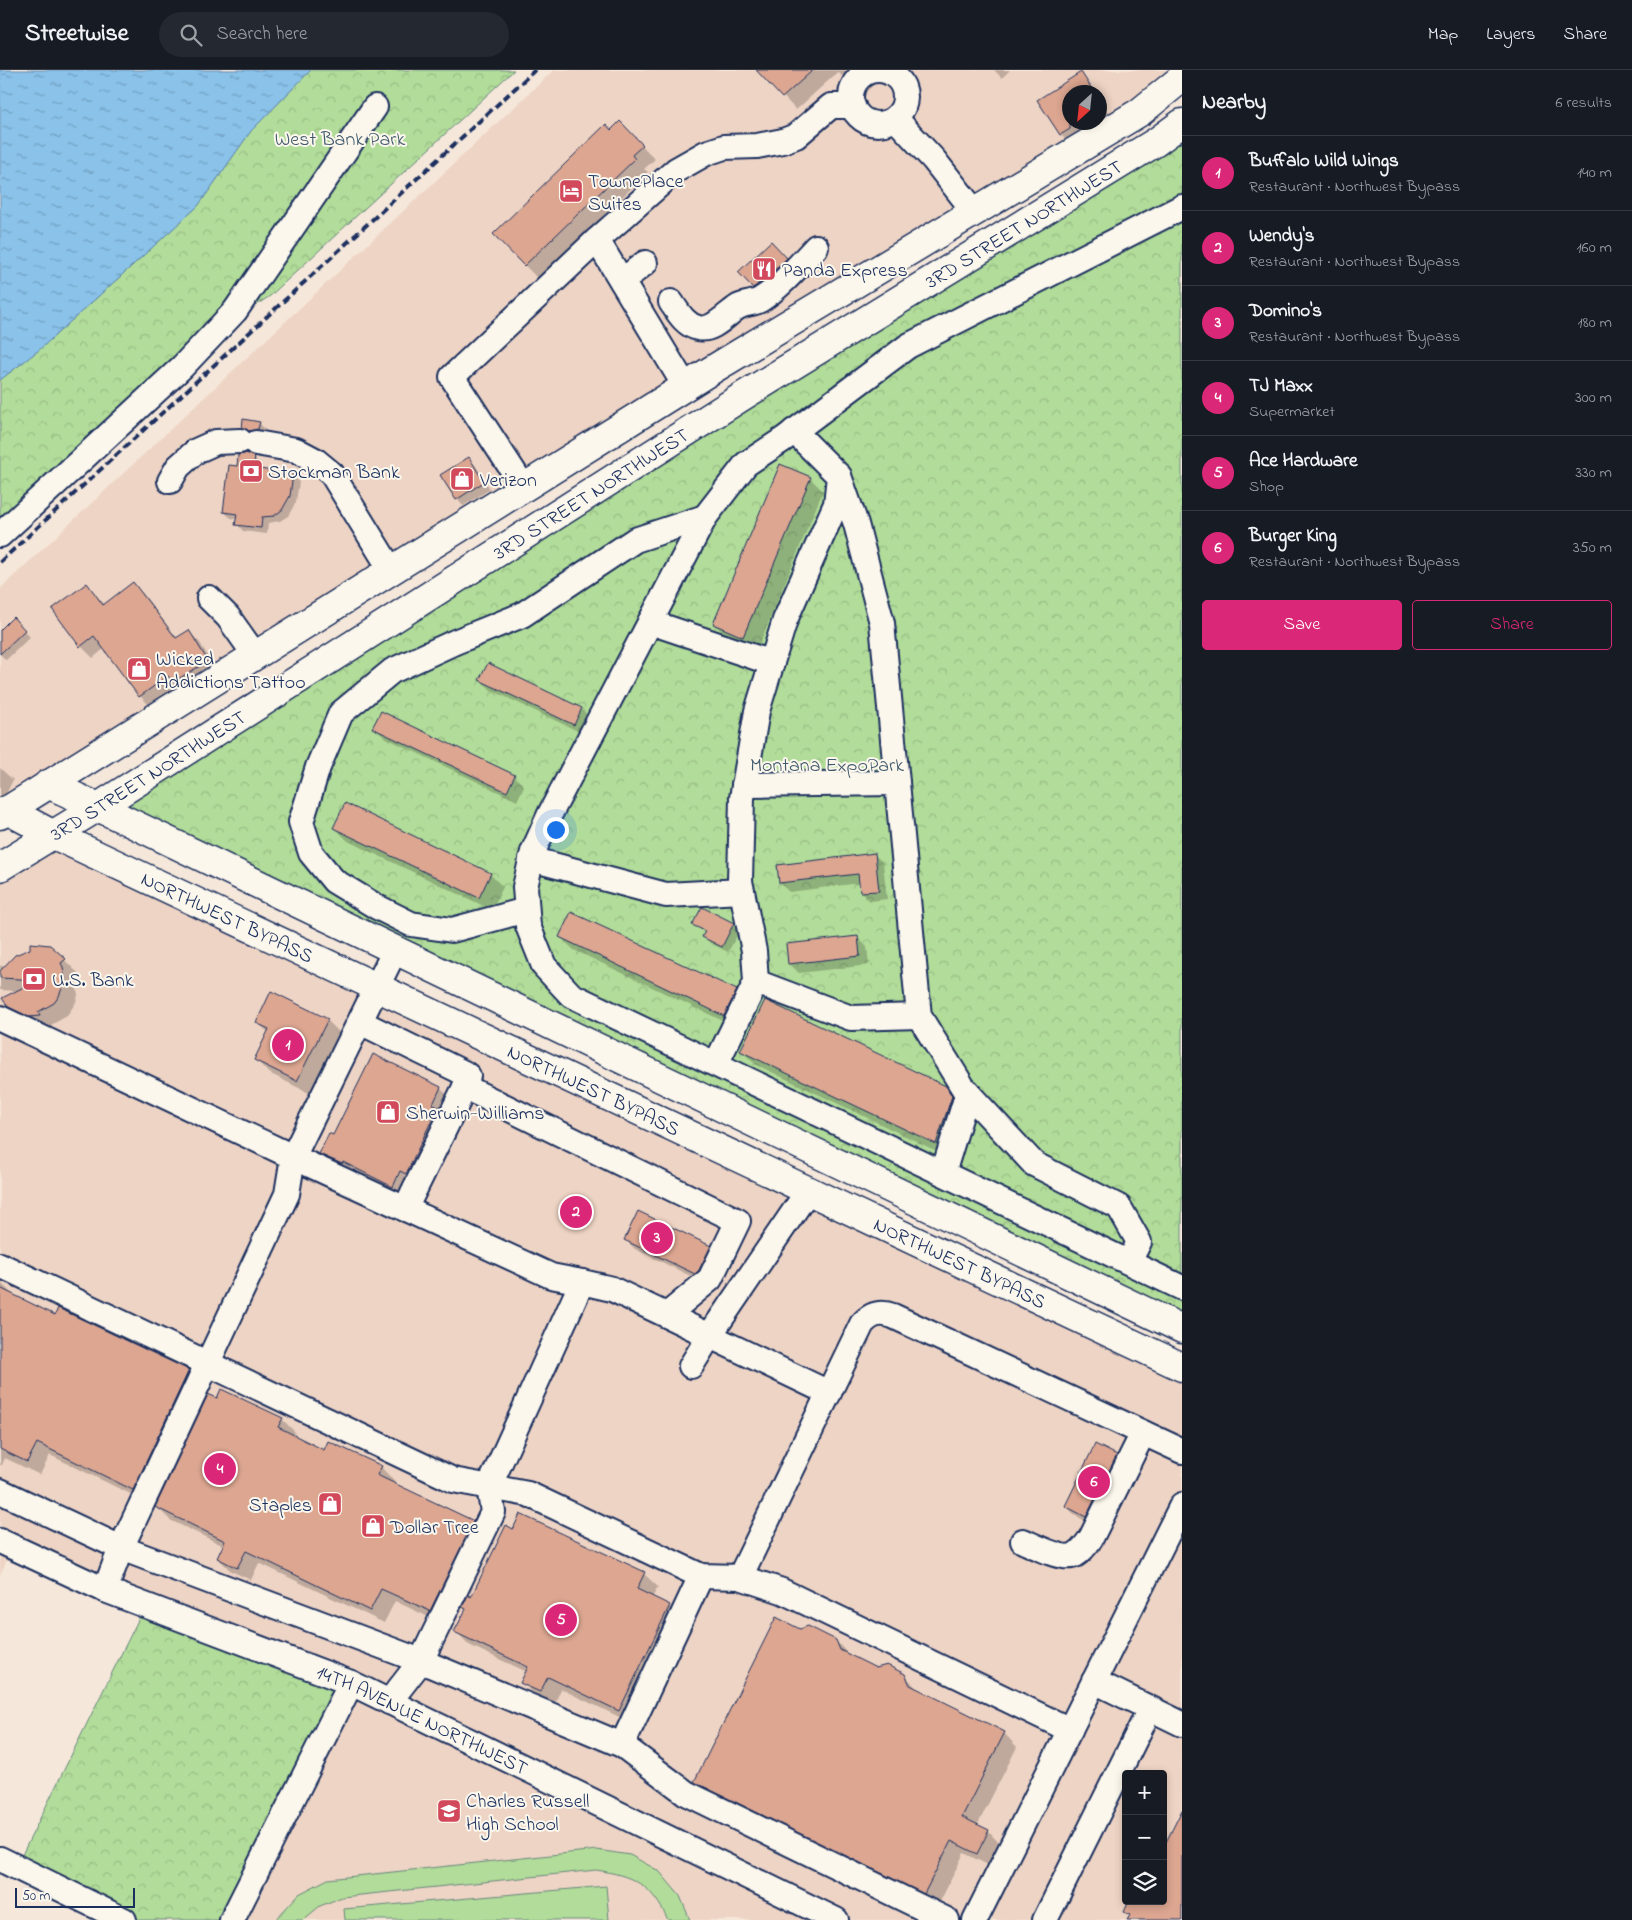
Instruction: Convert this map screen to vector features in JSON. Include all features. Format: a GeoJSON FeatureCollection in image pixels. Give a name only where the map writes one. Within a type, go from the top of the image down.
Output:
{"type":"FeatureCollection","features":[{"type":"Feature","properties":{"kind":"main road","name":"3RD STREET NORTHWEST"},"geometry":{"type":"LineString","coordinates":[[3,812],[685,386],[1140,112],[1182,78]]}},
{"type":"Feature","properties":{"kind":"main road","name":"3RD STREET NORTHWEST"},"geometry":{"type":"LineString","coordinates":[[0,867],[98,807],[743,396],[1156,142],[1182,123]]}},
{"type":"Feature","properties":{"kind":"main road","name":"NORTHWEST BYPASS"},"geometry":{"type":"LineString","coordinates":[[48,784],[1182,1329]]}},
{"type":"Feature","properties":{"kind":"main road","name":"NORTHWEST BYPASS"},"geometry":{"type":"LineString","coordinates":[[3,812],[1182,1368]]}},
{"type":"Feature","properties":{"kind":"street"},"geometry":{"type":"LineString","coordinates":[[874,71],[889,72],[902,85],[904,93],[902,109],[895,118],[882,124],[873,124],[857,114],[851,97],[853,88],[865,74],[874,71]]}},
{"type":"Feature","properties":{"kind":"street"},"geometry":{"type":"LineString","coordinates":[[523,486],[452,377],[597,240],[676,170],[706,153],[724,147],[756,146],[783,141],[796,136],[831,106],[853,106]]}},
{"type":"Feature","properties":{"kind":"street"},"geometry":{"type":"LineString","coordinates":[[0,535],[182,367],[235,311],[375,107]]}},
{"type":"Feature","properties":{"kind":"street"},"geometry":{"type":"LineString","coordinates":[[895,118],[934,160],[974,211]]}},
{"type":"Feature","properties":{"kind":"street"},"geometry":{"type":"LineString","coordinates":[[1182,207],[908,346],[794,431],[746,464],[705,517],[650,622],[550,814],[531,859],[525,887],[528,926],[544,966],[571,995],[1182,1288]]}},
{"type":"Feature","properties":{"kind":"street"},"geometry":{"type":"LineString","coordinates":[[597,240],[685,386]]}},
{"type":"Feature","properties":{"kind":"street"},"geometry":{"type":"LineString","coordinates":[[671,302],[681,316],[690,324],[705,329],[714,325],[741,305],[760,300],[788,276],[816,247]]}},
{"type":"Feature","properties":{"kind":"street"},"geometry":{"type":"LineString","coordinates":[[622,281],[645,264]]}},
{"type":"Feature","properties":{"kind":"street"},"geometry":{"type":"LineString","coordinates":[[794,431],[839,476],[856,524],[882,623],[919,1016],[968,1092],[1034,1164],[1119,1207],[1139,1242],[1129,1262]]}},
{"type":"Feature","properties":{"kind":"street"},"geometry":{"type":"LineString","coordinates":[[170,481],[178,467],[196,451],[216,442],[248,442],[296,450],[315,460],[332,474],[391,570]]}},
{"type":"Feature","properties":{"kind":"street"},"geometry":{"type":"LineString","coordinates":[[716,1064],[756,982],[754,951],[740,881],[742,798],[757,711],[786,620],[836,504],[839,476]]}},
{"type":"Feature","properties":{"kind":"street"},"geometry":{"type":"LineString","coordinates":[[526,910],[452,930],[411,924],[377,907],[334,881],[311,852],[301,822],[318,767],[341,713],[392,671],[455,642],[522,615],[635,540],[705,517]]}},
{"type":"Feature","properties":{"kind":"street"},"geometry":{"type":"LineString","coordinates":[[209,598],[228,617],[255,654]]}},
{"type":"Feature","properties":{"kind":"street"},"geometry":{"type":"LineString","coordinates":[[650,622],[772,663]]}},
{"type":"Feature","properties":{"kind":"street"},"geometry":{"type":"LineString","coordinates":[[744,785],[897,782]]}},
{"type":"Feature","properties":{"kind":"street"},"geometry":{"type":"LineString","coordinates":[[531,859],[666,895],[742,892]]}},
{"type":"Feature","properties":{"kind":"street"},"geometry":{"type":"LineString","coordinates":[[105,1590],[120,1548],[287,1194],[293,1157],[395,950]]}},
{"type":"Feature","properties":{"kind":"street"},"geometry":{"type":"LineString","coordinates":[[756,982],[851,1018],[919,1016]]}},
{"type":"Feature","properties":{"kind":"street"},"geometry":{"type":"LineString","coordinates":[[0,1018],[293,1157],[552,1276],[612,1289],[829,1393]]}},
{"type":"Feature","properties":{"kind":"street"},"geometry":{"type":"LineString","coordinates":[[360,1022],[468,1076],[465,1087],[405,1209]]}},
{"type":"Feature","properties":{"kind":"street"},"geometry":{"type":"LineString","coordinates":[[465,1087],[738,1221],[710,1279],[667,1315]]}},
{"type":"Feature","properties":{"kind":"street"},"geometry":{"type":"LineString","coordinates":[[943,1173],[968,1092]]}},
{"type":"Feature","properties":{"kind":"street"},"geometry":{"type":"LineString","coordinates":[[691,1366],[808,1191]]}},
{"type":"Feature","properties":{"kind":"street"},"geometry":{"type":"LineString","coordinates":[[0,1265],[453,1480],[528,1494],[701,1576],[740,1577],[782,1591],[1070,1730]]}},
{"type":"Feature","properties":{"kind":"street"},"geometry":{"type":"LineString","coordinates":[[389,1702],[421,1661],[493,1512],[489,1487],[582,1282]]}},
{"type":"Feature","properties":{"kind":"street"},"geometry":{"type":"LineString","coordinates":[[740,1577],[862,1324],[873,1314],[886,1313],[1182,1451]]}},
{"type":"Feature","properties":{"kind":"street"},"geometry":{"type":"LineString","coordinates":[[1023,1541],[1060,1556],[1074,1556],[1085,1547],[1143,1433]]}},
{"type":"Feature","properties":{"kind":"street"},"geometry":{"type":"LineString","coordinates":[[0,1491],[120,1548],[421,1661],[622,1745],[686,1793],[947,1920]]}},
{"type":"Feature","properties":{"kind":"street"},"geometry":{"type":"LineString","coordinates":[[975,1920],[1182,1505]]}},
{"type":"Feature","properties":{"kind":"street","name":"14TH AVENUE NORTHWEST"},"geometry":{"type":"LineString","coordinates":[[0,1541],[105,1590],[351,1683],[836,1920]]}},
{"type":"Feature","properties":{"kind":"street"},"geometry":{"type":"LineString","coordinates":[[622,1745],[701,1576]]}},
{"type":"Feature","properties":{"kind":"street"},"geometry":{"type":"LineString","coordinates":[[1094,1681],[1182,1724]]}},
{"type":"Feature","properties":{"kind":"street"},"geometry":{"type":"LineString","coordinates":[[232,1920],[351,1683]]}},
{"type":"Feature","properties":{"kind":"street"},"geometry":{"type":"LineString","coordinates":[[1044,1920],[1150,1709]]}},
{"type":"Feature","properties":{"kind":"street"},"geometry":{"type":"LineString","coordinates":[[0,1859],[124,1920]]}},
{"type":"Feature","properties":{"kind":"shaded area"},"geometry":{"type":"Polygon","coordinates":[[[554,70],[1182,70],[1182,78],[1140,112],[822,303],[0,815],[0,589],[554,70]]]}},
{"type":"Feature","properties":{"kind":"shaded area"},"geometry":{"type":"Polygon","coordinates":[[[52,834],[1182,1367],[1182,1920],[232,1920],[351,1683],[13,1548],[0,1575],[0,867],[52,834]]]}},
{"type":"Feature","properties":{"kind":"green space","name":"West Bank Park"},"geometry":{"type":"Polygon","coordinates":[[[311,70],[514,70],[270,296],[199,343],[0,526],[0,380],[39,350],[198,206],[251,131],[311,70]]]}},
{"type":"Feature","properties":{"kind":"green space","name":"Montana ExpoPark"},"geometry":{"type":"Polygon","coordinates":[[[1182,123],[1182,1329],[98,807],[1182,123]]]}},
{"type":"Feature","properties":{"kind":"green space"},"geometry":{"type":"Polygon","coordinates":[[[145,1606],[351,1683],[232,1920],[124,1920],[16,1867],[145,1606]]]}},
{"type":"Feature","properties":{"kind":"green space"},"geometry":{"type":"Polygon","coordinates":[[[597,1850],[630,1855],[659,1871],[680,1896],[690,1920],[668,1920],[655,1898],[640,1884],[621,1875],[596,1870],[342,1897],[320,1906],[303,1920],[275,1920],[299,1894],[328,1879],[597,1850]]]}},
{"type":"Feature","properties":{"kind":"green space"},"geometry":{"type":"Polygon","coordinates":[[[606,1886],[609,1920],[345,1920],[344,1909],[606,1886]]]}},
{"type":"Feature","properties":{"kind":"water"},"geometry":{"type":"Polygon","coordinates":[[[0,70],[311,70],[251,131],[198,206],[39,350],[0,380],[0,70]]]}},
{"type":"Feature","properties":{"kind":"building"},"geometry":{"type":"Polygon","coordinates":[[[756,70],[813,70],[782,98],[756,70]]]}},
{"type":"Feature","properties":{"kind":"building"},"geometry":{"type":"Polygon","coordinates":[[[1081,72],[1089,85],[1062,85],[1062,130],[1068,130],[1060,135],[1037,100],[1081,72]]]}},
{"type":"Feature","properties":{"kind":"building"},"geometry":{"type":"Polygon","coordinates":[[[620,121],[643,145],[632,155],[635,159],[524,266],[493,234],[606,124],[611,130],[620,121]]]}},
{"type":"Feature","properties":{"kind":"building"},"geometry":{"type":"Polygon","coordinates":[[[771,241],[787,258],[753,288],[738,272],[771,241]]]}},
{"type":"Feature","properties":{"kind":"building"},"geometry":{"type":"Polygon","coordinates":[[[243,419],[260,422],[258,429],[249,431],[242,428],[243,419]]]}},
{"type":"Feature","properties":{"kind":"building","name":"Stockman Bank"},"geometry":{"type":"Polygon","coordinates":[[[247,453],[255,457],[253,468],[293,474],[290,496],[282,510],[274,516],[262,517],[261,528],[235,525],[237,514],[223,512],[229,465],[237,466],[238,455],[247,453]]]}},
{"type":"Feature","properties":{"kind":"building"},"geometry":{"type":"Polygon","coordinates":[[[469,457],[484,482],[456,500],[440,475],[469,457]]]}},
{"type":"Feature","properties":{"kind":"building"},"geometry":{"type":"Polygon","coordinates":[[[780,464],[811,477],[743,637],[713,624],[780,464]]]}},
{"type":"Feature","properties":{"kind":"building"},"geometry":{"type":"Polygon","coordinates":[[[133,582],[176,638],[189,630],[208,661],[173,682],[168,676],[139,697],[94,636],[80,647],[52,609],[87,583],[103,605],[133,582]]]}},
{"type":"Feature","properties":{"kind":"building"},"geometry":{"type":"Polygon","coordinates":[[[13,617],[25,630],[0,654],[0,630],[13,617]]]}},
{"type":"Feature","properties":{"kind":"building"},"geometry":{"type":"Polygon","coordinates":[[[488,663],[582,708],[574,725],[479,680],[488,663]]]}},
{"type":"Feature","properties":{"kind":"building"},"geometry":{"type":"Polygon","coordinates":[[[381,711],[515,775],[507,792],[372,728],[381,711]]]}},
{"type":"Feature","properties":{"kind":"building"},"geometry":{"type":"Polygon","coordinates":[[[345,803],[491,873],[479,898],[333,828],[345,803]]]}},
{"type":"Feature","properties":{"kind":"building"},"geometry":{"type":"Polygon","coordinates":[[[875,853],[879,891],[860,892],[858,874],[779,883],[777,865],[875,853]]]}},
{"type":"Feature","properties":{"kind":"building"},"geometry":{"type":"Polygon","coordinates":[[[702,907],[734,923],[722,947],[702,937],[705,931],[692,925],[702,907]]]}},
{"type":"Feature","properties":{"kind":"building"},"geometry":{"type":"Polygon","coordinates":[[[571,912],[737,990],[724,1016],[559,937],[571,912]]]}},
{"type":"Feature","properties":{"kind":"building"},"geometry":{"type":"Polygon","coordinates":[[[858,936],[860,956],[788,964],[786,944],[858,936]]]}},
{"type":"Feature","properties":{"kind":"building","name":"U.S. Bank"},"geometry":{"type":"Polygon","coordinates":[[[30,943],[50,945],[66,959],[61,963],[65,981],[59,996],[54,1003],[38,1012],[40,1016],[29,1017],[8,1007],[2,998],[38,980],[0,978],[0,971],[15,955],[30,949],[30,943]]]}},
{"type":"Feature","properties":{"kind":"building"},"geometry":{"type":"Polygon","coordinates":[[[271,991],[328,1019],[297,1081],[254,1060],[269,1029],[256,1023],[271,991]]]}},
{"type":"Feature","properties":{"kind":"building"},"geometry":{"type":"Polygon","coordinates":[[[765,1000],[946,1086],[952,1096],[936,1144],[740,1051],[765,1000]]]}},
{"type":"Feature","properties":{"kind":"building"},"geometry":{"type":"Polygon","coordinates":[[[373,1054],[441,1087],[433,1104],[438,1107],[406,1174],[400,1171],[393,1187],[343,1162],[342,1164],[319,1154],[329,1133],[333,1135],[373,1054]]]}},
{"type":"Feature","properties":{"kind":"building"},"geometry":{"type":"Polygon","coordinates":[[[638,1211],[711,1246],[695,1274],[624,1240],[638,1211]]]}},
{"type":"Feature","properties":{"kind":"building"},"geometry":{"type":"Polygon","coordinates":[[[0,1288],[55,1315],[58,1308],[189,1370],[133,1490],[37,1443],[27,1462],[0,1449],[0,1288]]]}},
{"type":"Feature","properties":{"kind":"building"},"geometry":{"type":"Polygon","coordinates":[[[221,1389],[283,1418],[278,1427],[324,1450],[328,1441],[382,1466],[377,1475],[474,1521],[430,1611],[381,1589],[370,1611],[246,1551],[237,1568],[217,1558],[225,1541],[155,1507],[208,1394],[217,1398],[221,1389]]]}},
{"type":"Feature","properties":{"kind":"building"},"geometry":{"type":"Polygon","coordinates":[[[1095,1444],[1117,1455],[1086,1517],[1065,1506],[1095,1444]]]}},
{"type":"Feature","properties":{"kind":"building"},"geometry":{"type":"Polygon","coordinates":[[[520,1514],[645,1572],[637,1589],[670,1605],[619,1711],[548,1677],[540,1692],[520,1683],[528,1667],[454,1632],[466,1609],[462,1607],[468,1595],[471,1597],[506,1525],[513,1529],[520,1514]]]}},
{"type":"Feature","properties":{"kind":"building"},"geometry":{"type":"Polygon","coordinates":[[[776,1617],[800,1629],[808,1626],[836,1640],[840,1650],[876,1668],[887,1665],[905,1674],[910,1685],[1005,1732],[962,1817],[989,1830],[977,1854],[951,1841],[924,1894],[694,1782],[776,1617]]]}},
{"type":"Feature","properties":{"kind":"building"},"geometry":{"type":"Polygon","coordinates":[[[1182,1810],[1182,1920],[1127,1920],[1130,1915],[1124,1912],[1127,1905],[1167,1905],[1167,1840],[1182,1810]]]}},
{"type":"Feature","properties":{"kind":"railway"},"geometry":{"type":"LineString","coordinates":[[0,562],[535,70]]}},
{"type":"Feature","properties":{"kind":"place","name":"TownePlace Suites"},"geometry":{"type":"Point","coordinates":[571,191]}},
{"type":"Feature","properties":{"kind":"place","name":"Panda Express"},"geometry":{"type":"Point","coordinates":[764,269]}},
{"type":"Feature","properties":{"kind":"place","name":"Stockman Bank"},"geometry":{"type":"Point","coordinates":[251,471]}},
{"type":"Feature","properties":{"kind":"place","name":"Verizon"},"geometry":{"type":"Point","coordinates":[462,479]}},
{"type":"Feature","properties":{"kind":"place","name":"Wicked Addictions Tattoo"},"geometry":{"type":"Point","coordinates":[139,669]}},
{"type":"Feature","properties":{"kind":"place","name":"U.S. Bank"},"geometry":{"type":"Point","coordinates":[34,979]}},
{"type":"Feature","properties":{"kind":"place","name":"Buffalo Wild Wings"},"geometry":{"type":"Point","coordinates":[288,1045]}},
{"type":"Feature","properties":{"kind":"place","name":"Sherwin-Williams"},"geometry":{"type":"Point","coordinates":[388,1112]}},
{"type":"Feature","properties":{"kind":"place","name":"Wendy's"},"geometry":{"type":"Point","coordinates":[576,1212]}},
{"type":"Feature","properties":{"kind":"place","name":"Domino's"},"geometry":{"type":"Point","coordinates":[657,1238]}},
{"type":"Feature","properties":{"kind":"place","name":"TJ Maxx"},"geometry":{"type":"Point","coordinates":[220,1469]}},
{"type":"Feature","properties":{"kind":"place","name":"Burger King"},"geometry":{"type":"Point","coordinates":[1094,1482]}},
{"type":"Feature","properties":{"kind":"place","name":"Staples"},"geometry":{"type":"Point","coordinates":[330,1504]}},
{"type":"Feature","properties":{"kind":"place","name":"Dollar Tree"},"geometry":{"type":"Point","coordinates":[373,1526]}},
{"type":"Feature","properties":{"kind":"place","name":"Ace Hardware"},"geometry":{"type":"Point","coordinates":[561,1620]}},
{"type":"Feature","properties":{"kind":"place","name":"Charles Russell High School"},"geometry":{"type":"Point","coordinates":[449,1811]}}]}
